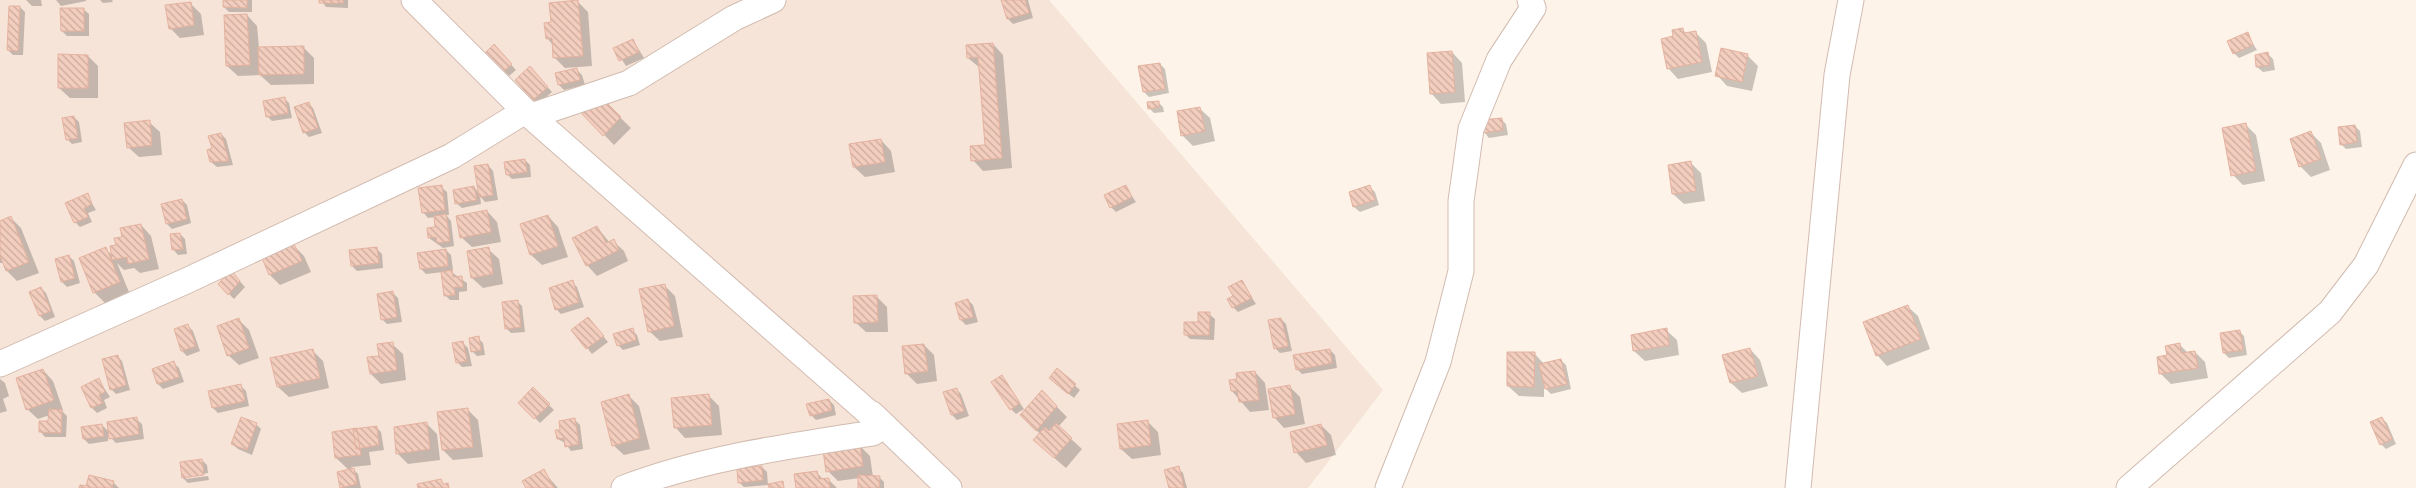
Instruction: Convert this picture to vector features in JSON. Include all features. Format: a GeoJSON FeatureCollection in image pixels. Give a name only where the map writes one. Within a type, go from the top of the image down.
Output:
{"type":"FeatureCollection","features":[{"type":"Feature","properties":{"kind":"street"},"geometry":{"type":"LineString","coordinates":[[414,0],[528,114],[872,414],[949,488]]}},
{"type":"Feature","properties":{"kind":"street"},"geometry":{"type":"LineString","coordinates":[[0,364],[186,281],[452,156],[528,114],[629,84],[734,18],[772,0]]}},
{"type":"Feature","properties":{"kind":"street"},"geometry":{"type":"LineString","coordinates":[[1388,488],[1438,362],[1461,271],[1461,202],[1471,129],[1499,60],[1532,8],[1530,0]]}},
{"type":"Feature","properties":{"kind":"street"},"geometry":{"type":"LineString","coordinates":[[1798,488],[1837,75],[1851,0]]}},
{"type":"Feature","properties":{"kind":"street"},"geometry":{"type":"LineString","coordinates":[[2130,488],[2188,435],[2278,360],[2330,312],[2366,265],[2416,165]]}},
{"type":"Feature","properties":{"kind":"street"},"geometry":{"type":"LineString","coordinates":[[624,488],[663,473],[712,462],[779,448],[873,433],[878,428],[877,420],[872,414]]}},
{"type":"Feature","properties":{"kind":"shaded area"},"geometry":{"type":"Polygon","coordinates":[[[0,0],[1049,0],[1383,390],[1308,488],[0,488],[0,0]]]}},
{"type":"Feature","properties":{"kind":"building"},"geometry":{"type":"Polygon","coordinates":[[[223,0],[247,0],[247,8],[223,7],[223,0]]]}},
{"type":"Feature","properties":{"kind":"building"},"geometry":{"type":"Polygon","coordinates":[[[319,0],[343,0],[343,3],[319,3],[319,0]]]}},
{"type":"Feature","properties":{"kind":"building"},"geometry":{"type":"Polygon","coordinates":[[[578,0],[583,56],[553,58],[552,38],[546,39],[544,23],[551,22],[549,3],[578,0]]]}},
{"type":"Feature","properties":{"kind":"building"},"geometry":{"type":"Polygon","coordinates":[[[1001,0],[1025,0],[1029,13],[1007,19],[1001,0]]]}},
{"type":"Feature","properties":{"kind":"building"},"geometry":{"type":"Polygon","coordinates":[[[191,2],[194,25],[169,29],[165,5],[191,2]]]}},
{"type":"Feature","properties":{"kind":"building"},"geometry":{"type":"Polygon","coordinates":[[[9,6],[20,6],[18,51],[7,50],[9,6]]]}},
{"type":"Feature","properties":{"kind":"building"},"geometry":{"type":"Polygon","coordinates":[[[60,8],[84,8],[84,31],[61,31],[60,8]]]}},
{"type":"Feature","properties":{"kind":"building"},"geometry":{"type":"Polygon","coordinates":[[[247,14],[250,65],[226,66],[224,15],[247,14]]]}},
{"type":"Feature","properties":{"kind":"building"},"geometry":{"type":"Polygon","coordinates":[[[1683,28],[1684,33],[1696,31],[1702,62],[1667,69],[1661,39],[1673,36],[1672,30],[1683,28]]]}},
{"type":"Feature","properties":{"kind":"building"},"geometry":{"type":"Polygon","coordinates":[[[2248,32],[2253,45],[2233,54],[2227,41],[2248,32]]]}},
{"type":"Feature","properties":{"kind":"building"},"geometry":{"type":"Polygon","coordinates":[[[633,39],[639,52],[619,61],[613,48],[633,39]]]}},
{"type":"Feature","properties":{"kind":"building"},"geometry":{"type":"Polygon","coordinates":[[[993,43],[1002,158],[971,161],[970,146],[985,145],[978,57],[967,58],[966,45],[993,43]]]}},
{"type":"Feature","properties":{"kind":"building"},"geometry":{"type":"Polygon","coordinates":[[[494,44],[512,64],[503,72],[485,53],[494,44]]]}},
{"type":"Feature","properties":{"kind":"building"},"geometry":{"type":"Polygon","coordinates":[[[304,46],[304,74],[259,75],[258,47],[304,46]]]}},
{"type":"Feature","properties":{"kind":"building"},"geometry":{"type":"Polygon","coordinates":[[[1721,48],[1748,54],[1742,82],[1715,76],[1721,48]]]}},
{"type":"Feature","properties":{"kind":"building"},"geometry":{"type":"Polygon","coordinates":[[[1452,51],[1455,92],[1430,94],[1427,53],[1452,51]]]}},
{"type":"Feature","properties":{"kind":"building"},"geometry":{"type":"Polygon","coordinates":[[[2268,52],[2270,65],[2256,67],[2255,55],[2268,52]]]}},
{"type":"Feature","properties":{"kind":"building"},"geometry":{"type":"Polygon","coordinates":[[[58,54],[88,55],[88,88],[58,88],[58,54]]]}},
{"type":"Feature","properties":{"kind":"building"},"geometry":{"type":"Polygon","coordinates":[[[1160,63],[1165,89],[1143,92],[1138,66],[1160,63]]]}},
{"type":"Feature","properties":{"kind":"building"},"geometry":{"type":"Polygon","coordinates":[[[530,66],[548,87],[533,100],[515,80],[530,66]]]}},
{"type":"Feature","properties":{"kind":"building"},"geometry":{"type":"Polygon","coordinates":[[[577,68],[580,80],[558,85],[555,73],[577,68]]]}},
{"type":"Feature","properties":{"kind":"building"},"geometry":{"type":"Polygon","coordinates":[[[600,96],[621,117],[603,136],[582,114],[600,96]]]}},
{"type":"Feature","properties":{"kind":"building"},"geometry":{"type":"Polygon","coordinates":[[[285,97],[288,113],[266,117],[263,101],[285,97]]]}},
{"type":"Feature","properties":{"kind":"building"},"geometry":{"type":"Polygon","coordinates":[[[1159,101],[1159,107],[1148,109],[1147,102],[1159,101]]]}},
{"type":"Feature","properties":{"kind":"building"},"geometry":{"type":"Polygon","coordinates":[[[309,102],[318,128],[303,133],[294,107],[309,102]]]}},
{"type":"Feature","properties":{"kind":"building"},"geometry":{"type":"Polygon","coordinates":[[[1200,107],[1205,131],[1181,136],[1177,111],[1200,107]]]}},
{"type":"Feature","properties":{"kind":"building"},"geometry":{"type":"Polygon","coordinates":[[[74,116],[78,138],[66,140],[62,118],[74,116]]]}},
{"type":"Feature","properties":{"kind":"building"},"geometry":{"type":"Polygon","coordinates":[[[1502,118],[1503,130],[1483,133],[1481,120],[1502,118]]]}},
{"type":"Feature","properties":{"kind":"building"},"geometry":{"type":"Polygon","coordinates":[[[150,120],[152,145],[127,148],[124,123],[150,120]]]}},
{"type":"Feature","properties":{"kind":"building"},"geometry":{"type":"Polygon","coordinates":[[[2246,123],[2256,171],[2231,176],[2222,128],[2246,123]]]}},
{"type":"Feature","properties":{"kind":"building"},"geometry":{"type":"Polygon","coordinates":[[[2355,125],[2357,142],[2340,145],[2338,127],[2355,125]]]}},
{"type":"Feature","properties":{"kind":"building"},"geometry":{"type":"Polygon","coordinates":[[[2311,131],[2321,159],[2299,167],[2290,139],[2311,131]]]}},
{"type":"Feature","properties":{"kind":"building"},"geometry":{"type":"Polygon","coordinates":[[[221,133],[229,161],[210,162],[207,150],[212,148],[208,136],[221,133]]]}},
{"type":"Feature","properties":{"kind":"building"},"geometry":{"type":"Polygon","coordinates":[[[881,139],[885,162],[853,167],[849,144],[881,139]]]}},
{"type":"Feature","properties":{"kind":"building"},"geometry":{"type":"Polygon","coordinates":[[[525,159],[527,172],[506,175],[504,162],[525,159]]]}},
{"type":"Feature","properties":{"kind":"building"},"geometry":{"type":"Polygon","coordinates":[[[1691,161],[1696,191],[1672,194],[1668,165],[1691,161]]]}},
{"type":"Feature","properties":{"kind":"building"},"geometry":{"type":"Polygon","coordinates":[[[488,164],[493,195],[479,197],[474,166],[488,164]]]}},
{"type":"Feature","properties":{"kind":"building"},"geometry":{"type":"Polygon","coordinates":[[[442,185],[445,210],[422,213],[418,188],[442,185]]]}},
{"type":"Feature","properties":{"kind":"building"},"geometry":{"type":"Polygon","coordinates":[[[1126,185],[1132,197],[1110,208],[1104,195],[1126,185]]]}},
{"type":"Feature","properties":{"kind":"building"},"geometry":{"type":"Polygon","coordinates":[[[1370,185],[1375,200],[1353,207],[1349,192],[1370,185]]]}},
{"type":"Feature","properties":{"kind":"building"},"geometry":{"type":"Polygon","coordinates":[[[474,186],[477,200],[455,204],[453,190],[474,186]]]}},
{"type":"Feature","properties":{"kind":"building"},"geometry":{"type":"Polygon","coordinates":[[[88,193],[92,204],[84,208],[88,217],[74,223],[65,203],[88,193]]]}},
{"type":"Feature","properties":{"kind":"building"},"geometry":{"type":"Polygon","coordinates":[[[182,199],[187,219],[166,224],[161,204],[182,199]]]}},
{"type":"Feature","properties":{"kind":"building"},"geometry":{"type":"Polygon","coordinates":[[[487,210],[491,232],[460,238],[456,216],[487,210]]]}},
{"type":"Feature","properties":{"kind":"building"},"geometry":{"type":"Polygon","coordinates":[[[446,214],[450,241],[437,243],[436,237],[428,238],[427,228],[435,227],[434,216],[446,214]]]}},
{"type":"Feature","properties":{"kind":"building"},"geometry":{"type":"Polygon","coordinates":[[[548,215],[558,246],[530,255],[520,224],[548,215]]]}},
{"type":"Feature","properties":{"kind":"building"},"geometry":{"type":"Polygon","coordinates":[[[11,216],[29,262],[6,271],[0,256],[0,221],[11,216]]]}},
{"type":"Feature","properties":{"kind":"building"},"geometry":{"type":"Polygon","coordinates":[[[141,224],[149,259],[128,264],[127,257],[112,260],[110,246],[116,245],[114,238],[122,237],[120,228],[141,224]]]}},
{"type":"Feature","properties":{"kind":"building"},"geometry":{"type":"Polygon","coordinates":[[[597,226],[606,243],[614,239],[619,250],[586,266],[572,238],[597,226]]]}},
{"type":"Feature","properties":{"kind":"building"},"geometry":{"type":"Polygon","coordinates":[[[180,233],[183,249],[172,250],[170,234],[180,233]]]}},
{"type":"Feature","properties":{"kind":"building"},"geometry":{"type":"Polygon","coordinates":[[[294,244],[302,261],[269,275],[262,258],[294,244]]]}},
{"type":"Feature","properties":{"kind":"building"},"geometry":{"type":"Polygon","coordinates":[[[106,247],[120,282],[93,293],[79,258],[106,247]]]}},
{"type":"Feature","properties":{"kind":"building"},"geometry":{"type":"Polygon","coordinates":[[[377,247],[379,263],[351,266],[349,250],[377,247]]]}},
{"type":"Feature","properties":{"kind":"building"},"geometry":{"type":"Polygon","coordinates":[[[489,247],[493,274],[471,278],[467,251],[489,247]]]}},
{"type":"Feature","properties":{"kind":"building"},"geometry":{"type":"Polygon","coordinates":[[[446,249],[448,266],[420,269],[417,253],[446,249]]]}},
{"type":"Feature","properties":{"kind":"building"},"geometry":{"type":"Polygon","coordinates":[[[69,255],[75,278],[61,282],[55,259],[69,255]]]}},
{"type":"Feature","properties":{"kind":"building"},"geometry":{"type":"Polygon","coordinates":[[[231,270],[240,281],[228,295],[218,284],[231,270]]]}},
{"type":"Feature","properties":{"kind":"building"},"geometry":{"type":"Polygon","coordinates":[[[452,270],[453,277],[462,276],[463,287],[454,287],[455,295],[444,296],[441,272],[452,270]]]}},
{"type":"Feature","properties":{"kind":"building"},"geometry":{"type":"Polygon","coordinates":[[[573,280],[579,302],[555,310],[549,288],[573,280]]]}},
{"type":"Feature","properties":{"kind":"building"},"geometry":{"type":"Polygon","coordinates":[[[1242,280],[1252,298],[1232,308],[1227,299],[1233,296],[1228,287],[1242,280]]]}},
{"type":"Feature","properties":{"kind":"building"},"geometry":{"type":"Polygon","coordinates":[[[665,284],[674,326],[648,332],[639,289],[665,284]]]}},
{"type":"Feature","properties":{"kind":"building"},"geometry":{"type":"Polygon","coordinates":[[[41,287],[51,311],[39,316],[29,292],[41,287]]]}},
{"type":"Feature","properties":{"kind":"building"},"geometry":{"type":"Polygon","coordinates":[[[393,291],[397,317],[381,320],[377,294],[393,291]]]}},
{"type":"Feature","properties":{"kind":"building"},"geometry":{"type":"Polygon","coordinates":[[[877,295],[878,322],[854,323],[853,296],[877,295]]]}},
{"type":"Feature","properties":{"kind":"building"},"geometry":{"type":"Polygon","coordinates":[[[968,299],[973,317],[960,320],[955,303],[968,299]]]}},
{"type":"Feature","properties":{"kind":"building"},"geometry":{"type":"Polygon","coordinates":[[[518,300],[521,327],[505,329],[502,302],[518,300]]]}},
{"type":"Feature","properties":{"kind":"building"},"geometry":{"type":"Polygon","coordinates":[[[1908,305],[1921,339],[1876,356],[1863,322],[1908,305]]]}},
{"type":"Feature","properties":{"kind":"building"},"geometry":{"type":"Polygon","coordinates":[[[1198,312],[1210,312],[1209,335],[1184,335],[1184,322],[1198,322],[1198,312]]]}},
{"type":"Feature","properties":{"kind":"building"},"geometry":{"type":"Polygon","coordinates":[[[588,317],[604,336],[586,349],[571,330],[588,317]]]}},
{"type":"Feature","properties":{"kind":"building"},"geometry":{"type":"Polygon","coordinates":[[[239,318],[249,348],[227,356],[217,326],[239,318]]]}},
{"type":"Feature","properties":{"kind":"building"},"geometry":{"type":"Polygon","coordinates":[[[1281,318],[1288,346],[1274,349],[1268,320],[1281,318]]]}},
{"type":"Feature","properties":{"kind":"building"},"geometry":{"type":"Polygon","coordinates":[[[188,324],[196,346],[181,351],[174,329],[188,324]]]}},
{"type":"Feature","properties":{"kind":"building"},"geometry":{"type":"Polygon","coordinates":[[[633,328],[636,340],[617,346],[613,334],[633,328]]]}},
{"type":"Feature","properties":{"kind":"building"},"geometry":{"type":"Polygon","coordinates":[[[1667,328],[1669,345],[1633,351],[1631,335],[1667,328]]]}},
{"type":"Feature","properties":{"kind":"building"},"geometry":{"type":"Polygon","coordinates":[[[2240,330],[2243,350],[2223,353],[2220,333],[2240,330]]]}},
{"type":"Feature","properties":{"kind":"building"},"geometry":{"type":"Polygon","coordinates":[[[479,336],[481,350],[471,352],[469,338],[479,336]]]}},
{"type":"Feature","properties":{"kind":"building"},"geometry":{"type":"Polygon","coordinates":[[[463,341],[467,361],[456,363],[452,343],[463,341]]]}},
{"type":"Feature","properties":{"kind":"building"},"geometry":{"type":"Polygon","coordinates":[[[393,342],[397,370],[370,374],[367,357],[379,356],[377,344],[393,342]]]}},
{"type":"Feature","properties":{"kind":"building"},"geometry":{"type":"Polygon","coordinates":[[[2180,343],[2181,353],[2195,351],[2198,368],[2159,374],[2157,357],[2167,355],[2165,346],[2180,343]]]}},
{"type":"Feature","properties":{"kind":"building"},"geometry":{"type":"Polygon","coordinates":[[[924,344],[928,371],[905,374],[902,346],[924,344]]]}},
{"type":"Feature","properties":{"kind":"building"},"geometry":{"type":"Polygon","coordinates":[[[1750,348],[1758,376],[1730,383],[1722,355],[1750,348]]]}},
{"type":"Feature","properties":{"kind":"building"},"geometry":{"type":"Polygon","coordinates":[[[313,349],[320,378],[277,387],[270,358],[313,349]]]}},
{"type":"Feature","properties":{"kind":"building"},"geometry":{"type":"Polygon","coordinates":[[[1330,349],[1332,363],[1296,370],[1293,355],[1330,349]]]}},
{"type":"Feature","properties":{"kind":"building"},"geometry":{"type":"Polygon","coordinates":[[[1507,352],[1535,352],[1534,387],[1507,386],[1507,352]]]}},
{"type":"Feature","properties":{"kind":"building"},"geometry":{"type":"Polygon","coordinates":[[[118,355],[126,385],[110,390],[102,359],[118,355]]]}},
{"type":"Feature","properties":{"kind":"building"},"geometry":{"type":"Polygon","coordinates":[[[1561,359],[1567,384],[1545,389],[1539,364],[1561,359]]]}},
{"type":"Feature","properties":{"kind":"building"},"geometry":{"type":"Polygon","coordinates":[[[174,361],[179,377],[157,384],[152,369],[174,361]]]}},
{"type":"Feature","properties":{"kind":"building"},"geometry":{"type":"Polygon","coordinates":[[[1057,368],[1076,384],[1068,394],[1049,378],[1057,368]]]}},
{"type":"Feature","properties":{"kind":"building"},"geometry":{"type":"Polygon","coordinates":[[[43,369],[54,400],[26,410],[16,378],[43,369]]]}},
{"type":"Feature","properties":{"kind":"building"},"geometry":{"type":"Polygon","coordinates":[[[1255,371],[1259,400],[1239,402],[1237,391],[1231,391],[1229,380],[1237,379],[1236,373],[1255,371]]]}},
{"type":"Feature","properties":{"kind":"building"},"geometry":{"type":"Polygon","coordinates":[[[1002,375],[1020,403],[1010,410],[991,382],[1002,375]]]}},
{"type":"Feature","properties":{"kind":"building"},"geometry":{"type":"Polygon","coordinates":[[[99,378],[105,392],[99,395],[103,403],[91,408],[81,387],[99,378]]]}},
{"type":"Feature","properties":{"kind":"building"},"geometry":{"type":"Polygon","coordinates":[[[241,384],[245,401],[212,408],[208,391],[241,384]]]}},
{"type":"Feature","properties":{"kind":"building"},"geometry":{"type":"Polygon","coordinates":[[[1290,385],[1295,414],[1273,418],[1268,389],[1290,385]]]}},
{"type":"Feature","properties":{"kind":"building"},"geometry":{"type":"Polygon","coordinates":[[[533,387],[550,404],[534,419],[518,403],[533,387]]]}},
{"type":"Feature","properties":{"kind":"building"},"geometry":{"type":"Polygon","coordinates":[[[957,388],[964,411],[951,415],[943,392],[957,388]]]}},
{"type":"Feature","properties":{"kind":"building"},"geometry":{"type":"Polygon","coordinates":[[[1042,390],[1057,406],[1036,431],[1020,415],[1042,390]]]}},
{"type":"Feature","properties":{"kind":"building"},"geometry":{"type":"Polygon","coordinates":[[[629,394],[640,438],[612,446],[601,402],[629,394]]]}},
{"type":"Feature","properties":{"kind":"building"},"geometry":{"type":"Polygon","coordinates":[[[709,394],[712,425],[674,428],[671,398],[709,394]]]}},
{"type":"Feature","properties":{"kind":"building"},"geometry":{"type":"Polygon","coordinates":[[[829,399],[832,410],[810,416],[806,404],[829,399]]]}},
{"type":"Feature","properties":{"kind":"building"},"geometry":{"type":"Polygon","coordinates":[[[468,408],[473,447],[442,450],[437,412],[468,408]]]}},
{"type":"Feature","properties":{"kind":"building"},"geometry":{"type":"Polygon","coordinates":[[[49,409],[62,410],[61,433],[39,432],[39,421],[48,421],[49,409]]]}},
{"type":"Feature","properties":{"kind":"building"},"geometry":{"type":"Polygon","coordinates":[[[137,417],[139,434],[109,439],[107,422],[137,417]]]}},
{"type":"Feature","properties":{"kind":"building"},"geometry":{"type":"Polygon","coordinates":[[[241,417],[257,423],[247,450],[231,444],[241,417]]]}},
{"type":"Feature","properties":{"kind":"building"},"geometry":{"type":"Polygon","coordinates":[[[2382,417],[2392,439],[2380,445],[2370,422],[2382,417]]]}},
{"type":"Feature","properties":{"kind":"building"},"geometry":{"type":"Polygon","coordinates":[[[575,418],[579,444],[565,447],[564,438],[557,439],[555,430],[560,430],[559,421],[575,418]]]}},
{"type":"Feature","properties":{"kind":"building"},"geometry":{"type":"Polygon","coordinates":[[[1148,420],[1151,445],[1120,449],[1117,424],[1148,420]]]}},
{"type":"Feature","properties":{"kind":"building"},"geometry":{"type":"Polygon","coordinates":[[[427,422],[430,449],[396,454],[394,427],[427,422]]]}},
{"type":"Feature","properties":{"kind":"building"},"geometry":{"type":"Polygon","coordinates":[[[1056,423],[1072,438],[1054,458],[1033,440],[1045,427],[1049,431],[1056,423]]]}},
{"type":"Feature","properties":{"kind":"building"},"geometry":{"type":"Polygon","coordinates":[[[102,424],[104,436],[83,439],[81,427],[102,424]]]}},
{"type":"Feature","properties":{"kind":"building"},"geometry":{"type":"Polygon","coordinates":[[[1321,424],[1327,445],[1294,453],[1290,432],[1321,424]]]}},
{"type":"Feature","properties":{"kind":"building"},"geometry":{"type":"Polygon","coordinates":[[[377,426],[379,445],[356,449],[353,429],[377,426]]]}},
{"type":"Feature","properties":{"kind":"building"},"geometry":{"type":"Polygon","coordinates":[[[357,428],[361,455],[335,458],[332,432],[357,428]]]}},
{"type":"Feature","properties":{"kind":"building"},"geometry":{"type":"Polygon","coordinates":[[[860,444],[863,466],[826,472],[823,450],[860,444]]]}},
{"type":"Feature","properties":{"kind":"building"},"geometry":{"type":"Polygon","coordinates":[[[202,459],[204,475],[182,478],[180,462],[202,459]]]}},
{"type":"Feature","properties":{"kind":"building"},"geometry":{"type":"Polygon","coordinates":[[[762,466],[763,480],[738,483],[737,468],[762,466]]]}},
{"type":"Feature","properties":{"kind":"building"},"geometry":{"type":"Polygon","coordinates":[[[1179,466],[1184,488],[1169,488],[1164,470],[1179,466]]]}},
{"type":"Feature","properties":{"kind":"building"},"geometry":{"type":"Polygon","coordinates":[[[354,468],[357,484],[340,488],[337,472],[354,468]]]}},
{"type":"Feature","properties":{"kind":"building"},"geometry":{"type":"Polygon","coordinates":[[[544,469],[554,488],[526,488],[522,481],[544,469]]]}},
{"type":"Feature","properties":{"kind":"building"},"geometry":{"type":"Polygon","coordinates":[[[817,471],[819,479],[829,478],[830,488],[796,488],[794,474],[817,471]]]}},
{"type":"Feature","properties":{"kind":"building"},"geometry":{"type":"Polygon","coordinates":[[[89,475],[114,481],[112,488],[79,488],[80,485],[86,486],[89,475]]]}},
{"type":"Feature","properties":{"kind":"building"},"geometry":{"type":"Polygon","coordinates":[[[858,475],[880,476],[879,488],[858,488],[858,475]]]}},
{"type":"Feature","properties":{"kind":"building"},"geometry":{"type":"Polygon","coordinates":[[[441,479],[443,484],[448,483],[449,488],[418,488],[417,484],[441,479]]]}},
{"type":"Feature","properties":{"kind":"building"},"geometry":{"type":"Polygon","coordinates":[[[783,481],[784,488],[769,488],[768,484],[783,481]]]}}]}
